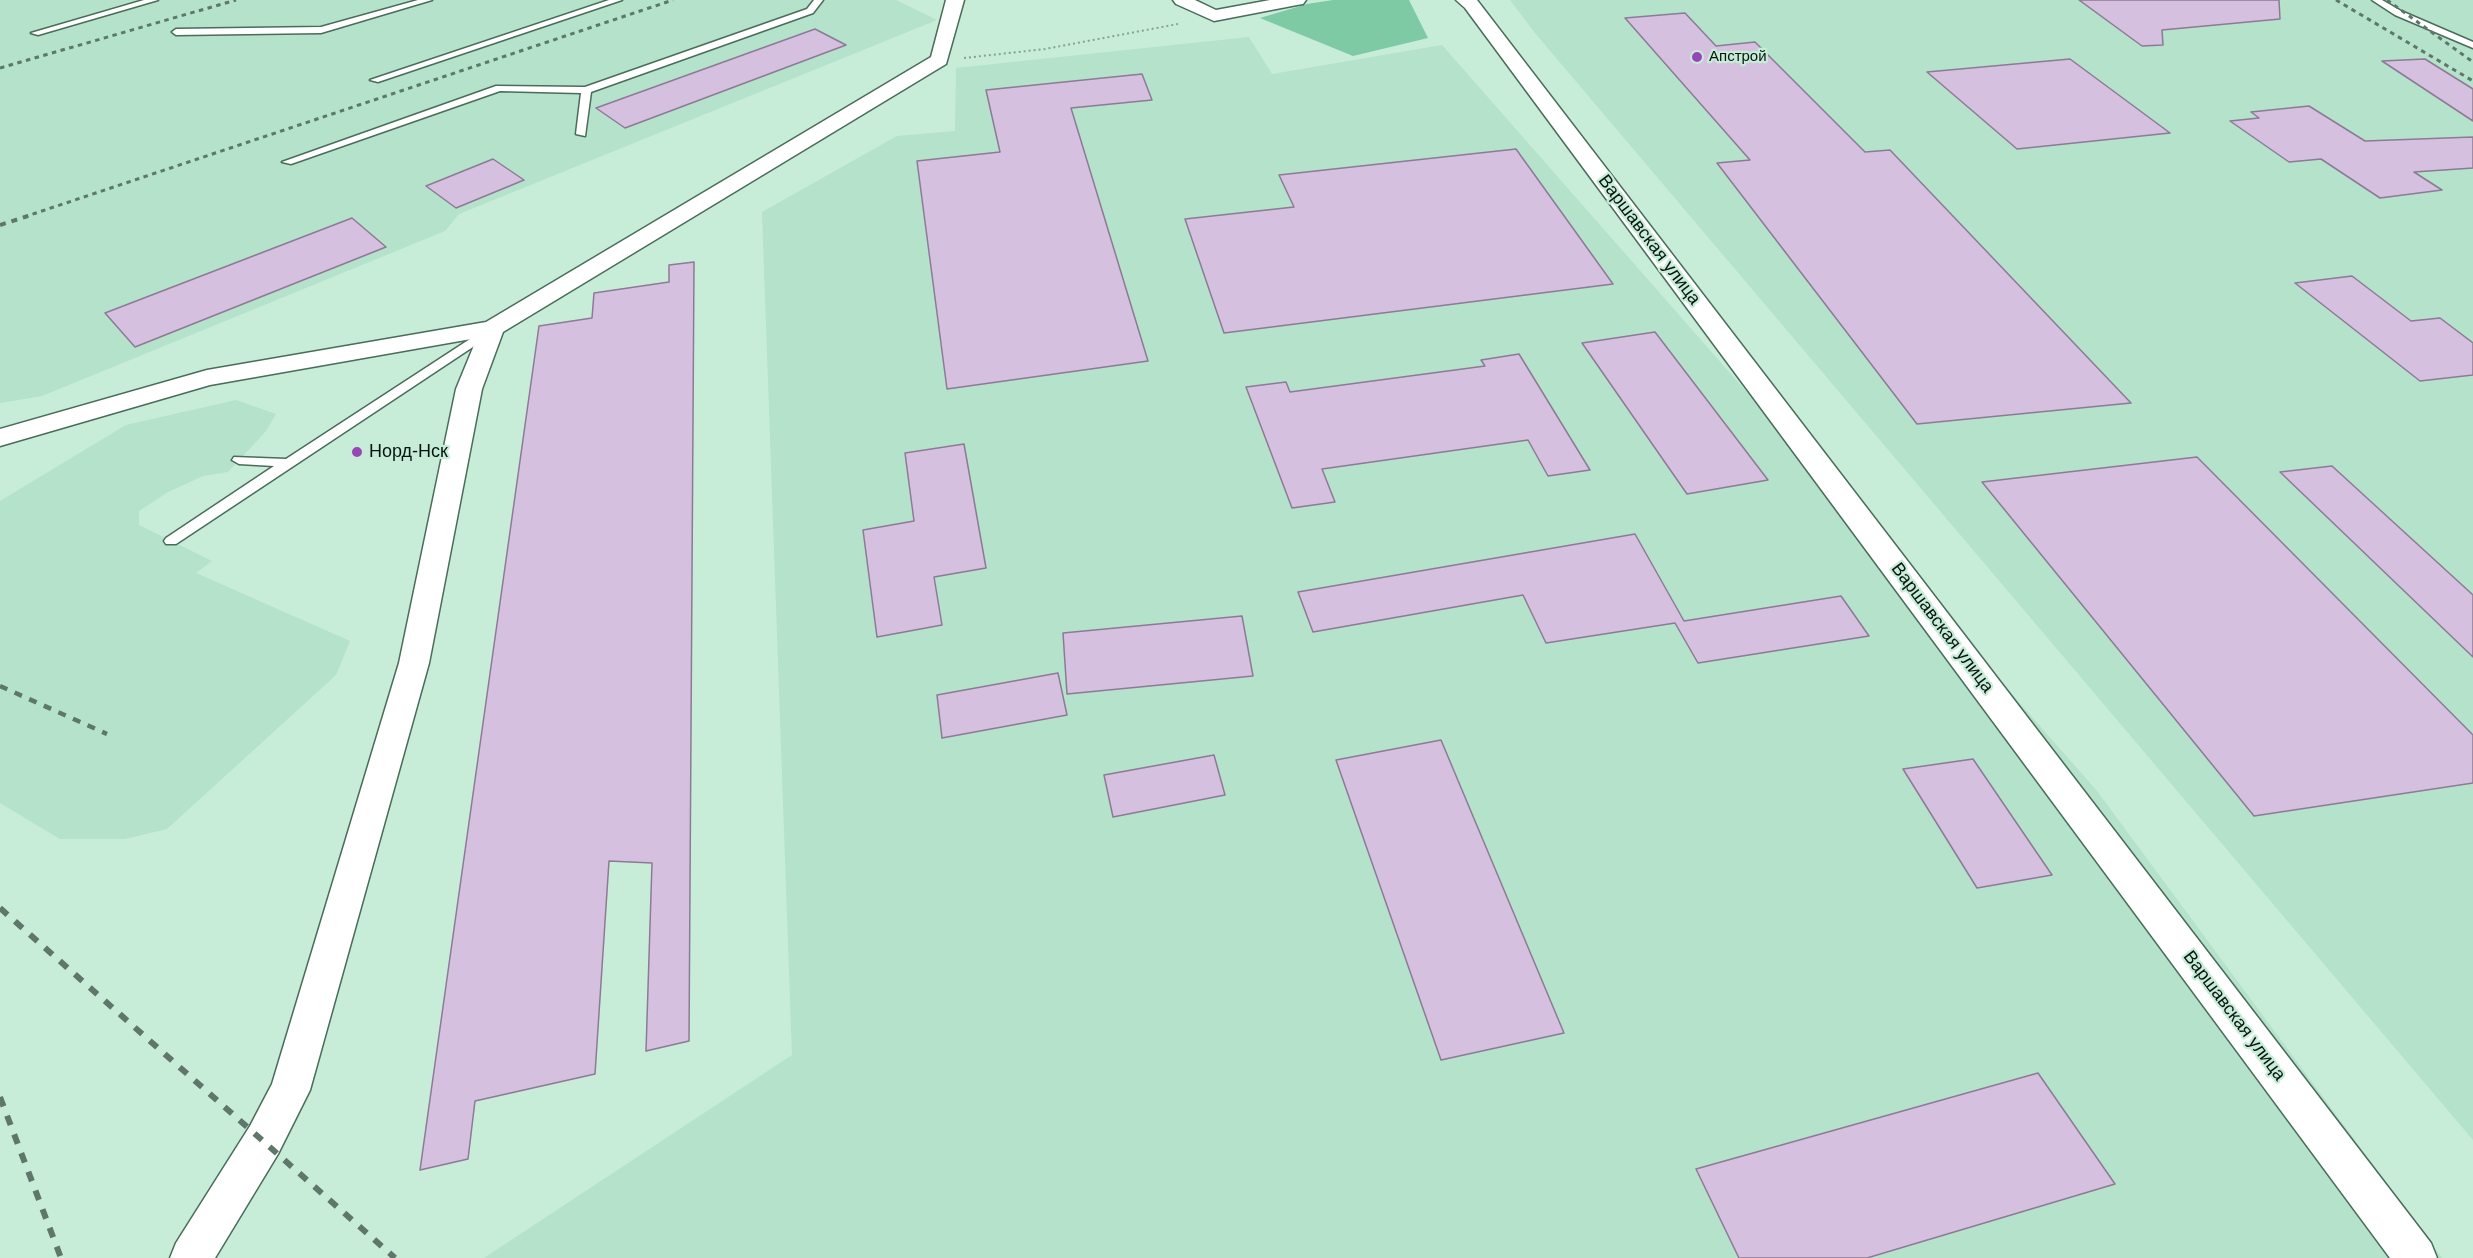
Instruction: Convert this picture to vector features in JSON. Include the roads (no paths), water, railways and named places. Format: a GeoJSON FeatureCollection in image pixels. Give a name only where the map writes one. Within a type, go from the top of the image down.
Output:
{"type":"FeatureCollection","features":[{"type":"Feature","properties":{"kind":"street"},"geometry":{"type":"LineString","coordinates":[[0,438],[207,378],[493,328],[939,60],[955,0]]}},
{"type":"Feature","properties":{"kind":"street"},"geometry":{"type":"LineString","coordinates":[[1182,0],[1214,16],[1298,0]]}},
{"type":"Feature","properties":{"kind":"street","name":"Варшавская улица"},"geometry":{"type":"LineString","coordinates":[[1466,0],[2416,1258]]}},
{"type":"Feature","properties":{"kind":"street"},"geometry":{"type":"LineString","coordinates":[[191,1258],[264,1140],[290,1090],[414,663],[469,389],[493,328]]}},
{"type":"Feature","properties":{"kind":"lane"},"geometry":{"type":"LineString","coordinates":[[34,33],[154,0]]}},
{"type":"Feature","properties":{"kind":"lane"},"geometry":{"type":"LineString","coordinates":[[176,32],[321,30],[428,0]]}},
{"type":"Feature","properties":{"kind":"lane"},"geometry":{"type":"LineString","coordinates":[[375,80],[618,0]]}},
{"type":"Feature","properties":{"kind":"lane"},"geometry":{"type":"LineString","coordinates":[[287,162],[499,88],[586,90],[810,11],[819,0]]}},
{"type":"Feature","properties":{"kind":"lane"},"geometry":{"type":"LineString","coordinates":[[2376,0],[2398,13],[2473,45]]}},
{"type":"Feature","properties":{"kind":"lane"},"geometry":{"type":"LineString","coordinates":[[581,134],[586,90]]}},
{"type":"Feature","properties":{"kind":"lane"},"geometry":{"type":"LineString","coordinates":[[171,541],[493,328]]}},
{"type":"Feature","properties":{"kind":"lane"},"geometry":{"type":"LineString","coordinates":[[239,460],[289,463]]}},
{"type":"Feature","properties":{"kind":"railway"},"geometry":{"type":"LineString","coordinates":[[0,68],[236,0]]}},
{"type":"Feature","properties":{"kind":"railway"},"geometry":{"type":"LineString","coordinates":[[24,217],[673,0]]}},
{"type":"Feature","properties":{"kind":"railway"},"geometry":{"type":"LineString","coordinates":[[2336,0],[2473,81]]}},
{"type":"Feature","properties":{"kind":"railway"},"geometry":{"type":"LineString","coordinates":[[2387,0],[2473,62]]}},
{"type":"Feature","properties":{"kind":"railway"},"geometry":{"type":"LineString","coordinates":[[0,225],[28,216]]}},
{"type":"Feature","properties":{"kind":"railway"},"geometry":{"type":"LineString","coordinates":[[0,686],[107,734]]}},
{"type":"Feature","properties":{"kind":"railway"},"geometry":{"type":"LineString","coordinates":[[0,908],[395,1258]]}},
{"type":"Feature","properties":{"kind":"railway"},"geometry":{"type":"LineString","coordinates":[[0,1097],[61,1258]]}},
{"type":"Feature","properties":{"kind":"place","name":"Апстрой"},"geometry":{"type":"Point","coordinates":[1697,57]}},
{"type":"Feature","properties":{"kind":"place","name":"Норд-Нск"},"geometry":{"type":"Point","coordinates":[357,452]}}]}
